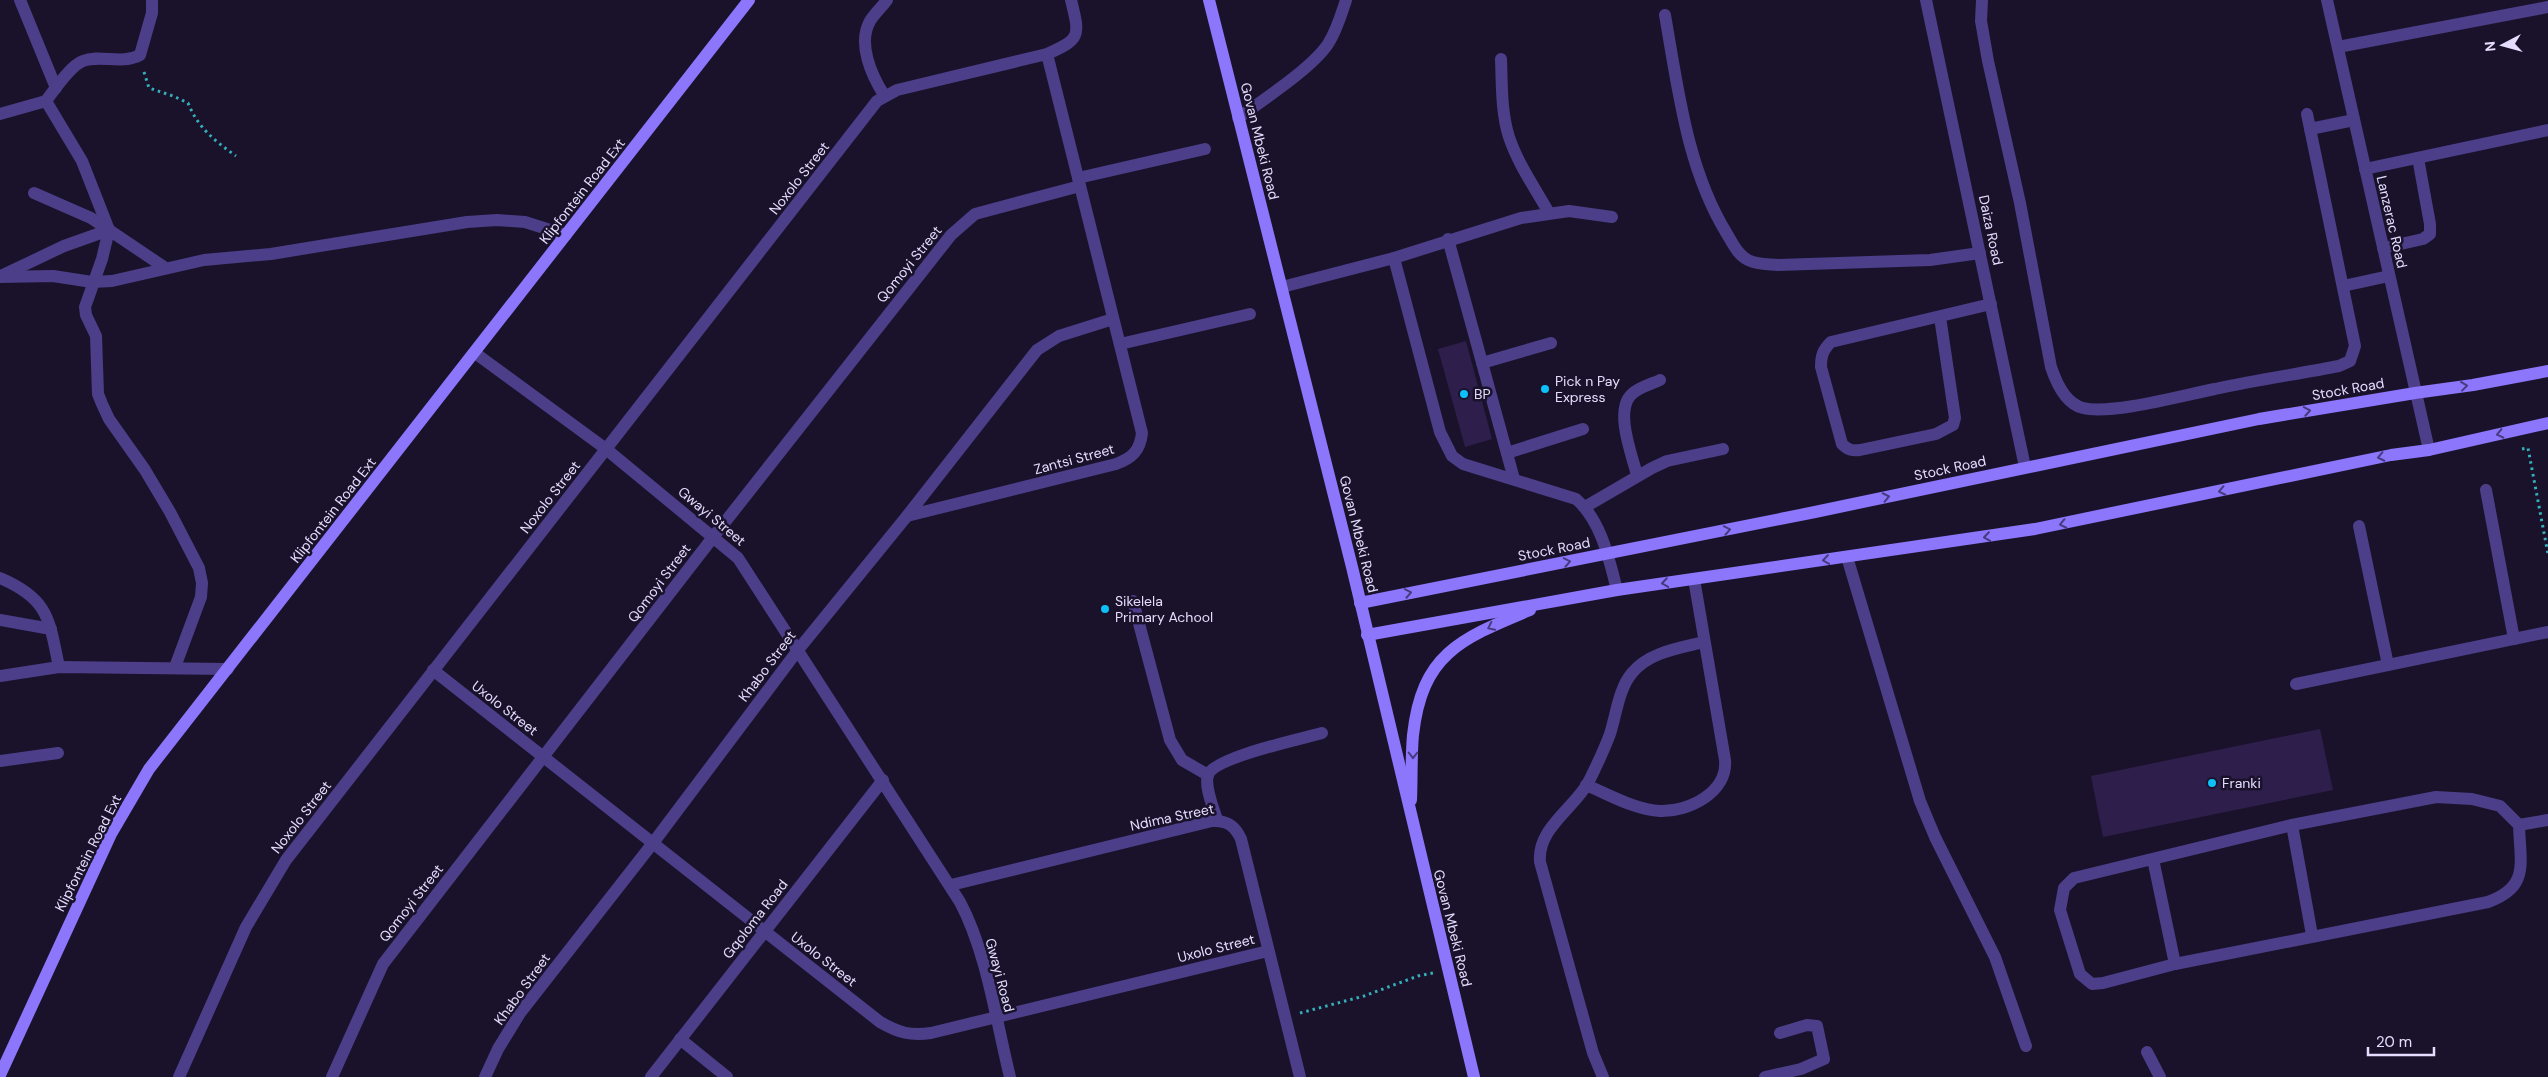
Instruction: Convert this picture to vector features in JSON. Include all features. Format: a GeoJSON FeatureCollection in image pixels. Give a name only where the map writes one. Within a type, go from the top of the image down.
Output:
{"type":"FeatureCollection","features":[{"type":"Feature","properties":{"kind":"main road","name":"Klipfontein Road Ext"},"geometry":{"type":"LineString","coordinates":[[0,1075],[110,834],[149,769],[749,0]]}},
{"type":"Feature","properties":{"kind":"main road","name":"Govan Mbeki Road"},"geometry":{"type":"LineString","coordinates":[[1209,0],[1360,603],[1474,1077]]}},
{"type":"Feature","properties":{"kind":"main road","name":"Stock Road"},"geometry":{"type":"LineString","coordinates":[[1360,603],[1607,554],[2259,419],[2415,392],[2473,385],[2548,371]]}},
{"type":"Feature","properties":{"kind":"main road"},"geometry":{"type":"LineString","coordinates":[[1367,635],[1617,590],[2035,530],[2391,455],[2429,450],[2548,423]]}},
{"type":"Feature","properties":{"kind":"main road"},"geometry":{"type":"LineString","coordinates":[[1410,813],[1413,737],[1417,706],[1432,669],[1460,643],[1552,601]]}},
{"type":"Feature","properties":{"kind":"street"},"geometry":{"type":"LineString","coordinates":[[20,0],[56,88]]}},
{"type":"Feature","properties":{"kind":"street"},"geometry":{"type":"LineString","coordinates":[[0,114],[46,100],[83,60],[130,59],[140,55],[152,13],[152,0]]}},
{"type":"Feature","properties":{"kind":"street"},"geometry":{"type":"LineString","coordinates":[[887,0],[870,20],[865,42],[874,78],[884,95],[1047,54],[1068,45],[1076,36],[1076,18],[1072,0]]}},
{"type":"Feature","properties":{"kind":"street"},"geometry":{"type":"LineString","coordinates":[[1238,118],[1291,79],[1324,50],[1335,31],[1346,0]]}},
{"type":"Feature","properties":{"kind":"street","name":"Daiza Road"},"geometry":{"type":"LineString","coordinates":[[1926,0],[2025,467]]}},
{"type":"Feature","properties":{"kind":"street"},"geometry":{"type":"LineString","coordinates":[[1982,0],[1981,21],[1986,53],[2020,203],[2051,367],[2056,382],[2072,402],[2082,408],[2096,409],[2150,403],[2345,364],[2352,358],[2355,346],[2307,114]]}},
{"type":"Feature","properties":{"kind":"street","name":"Lanzerac Road"},"geometry":{"type":"LineString","coordinates":[[2327,0],[2429,450]]}},
{"type":"Feature","properties":{"kind":"street"},"geometry":{"type":"LineString","coordinates":[[2338,47],[2548,7]]}},
{"type":"Feature","properties":{"kind":"street"},"geometry":{"type":"LineString","coordinates":[[1665,15],[1681,104],[1698,174],[1721,225],[1736,250],[1747,260],[1758,264],[1778,265],[1930,260],[1980,254]]}},
{"type":"Feature","properties":{"kind":"street","name":"Zantsi Street"},"geometry":{"type":"LineString","coordinates":[[907,516],[1116,464],[1134,454],[1141,443],[1142,433],[1047,54]]}},
{"type":"Feature","properties":{"kind":"street"},"geometry":{"type":"LineString","coordinates":[[1501,59],[1505,120],[1509,136],[1524,169],[1550,213]]}},
{"type":"Feature","properties":{"kind":"street","name":"Noxolo Street"},"geometry":{"type":"LineString","coordinates":[[179,1077],[246,927],[268,887],[286,860],[877,101],[884,95]]}},
{"type":"Feature","properties":{"kind":"street"},"geometry":{"type":"LineString","coordinates":[[46,100],[82,161],[109,230],[102,259],[92,282],[85,307],[98,348],[97,381],[100,399],[109,419],[145,470],[188,544],[199,568],[202,583],[201,597],[175,667]]}},
{"type":"Feature","properties":{"kind":"street"},"geometry":{"type":"LineString","coordinates":[[2310,129],[2354,120]]}},
{"type":"Feature","properties":{"kind":"street"},"geometry":{"type":"LineString","coordinates":[[2365,169],[2548,130]]}},
{"type":"Feature","properties":{"kind":"street"},"geometry":{"type":"LineString","coordinates":[[1079,182],[1204,149]]}},
{"type":"Feature","properties":{"kind":"street"},"geometry":{"type":"LineString","coordinates":[[2383,248],[2423,239],[2430,234],[2430,224],[2418,158]]}},
{"type":"Feature","properties":{"kind":"street","name":"Qomoyi Street"},"geometry":{"type":"LineString","coordinates":[[332,1077],[383,964],[714,536],[951,235],[964,221],[975,214],[1079,182]]}},
{"type":"Feature","properties":{"kind":"street"},"geometry":{"type":"LineString","coordinates":[[34,193],[90,218],[164,267]]}},
{"type":"Feature","properties":{"kind":"street"},"geometry":{"type":"LineString","coordinates":[[1282,287],[1394,258],[1448,239],[1521,218],[1569,211],[1612,217]]}},
{"type":"Feature","properties":{"kind":"street"},"geometry":{"type":"LineString","coordinates":[[0,277],[53,276],[92,282],[112,281],[164,267],[204,260],[271,254],[466,222],[497,220],[525,222],[566,235]]}},
{"type":"Feature","properties":{"kind":"street"},"geometry":{"type":"LineString","coordinates":[[0,277],[64,246],[109,230]]}},
{"type":"Feature","properties":{"kind":"street"},"geometry":{"type":"LineString","coordinates":[[1448,239],[1514,479]]}},
{"type":"Feature","properties":{"kind":"street"},"geometry":{"type":"LineString","coordinates":[[1394,258],[1446,447],[1452,456],[1463,464],[1567,495],[1585,507],[1607,554],[1617,590]]}},
{"type":"Feature","properties":{"kind":"street"},"geometry":{"type":"LineString","coordinates":[[2343,286],[2389,276]]}},
{"type":"Feature","properties":{"kind":"street"},"geometry":{"type":"LineString","coordinates":[[1940,317],[1955,418],[1953,426],[1936,434],[1860,450],[1852,451],[1847,448],[1842,444],[1822,367],[1821,355],[1825,347],[1831,342],[1991,304]]}},
{"type":"Feature","properties":{"kind":"street"},"geometry":{"type":"LineString","coordinates":[[1120,344],[1250,314]]}},
{"type":"Feature","properties":{"kind":"street","name":"Khabo Street"},"geometry":{"type":"LineString","coordinates":[[485,1077],[498,1049],[520,1013],[653,843],[798,650],[907,516],[1042,344],[1058,336],[1113,319]]}},
{"type":"Feature","properties":{"kind":"street"},"geometry":{"type":"LineString","coordinates":[[1482,362],[1551,343]]}},
{"type":"Feature","properties":{"kind":"street","name":"Gwayi Street"},"geometry":{"type":"LineString","coordinates":[[475,353],[606,449],[714,536],[738,558],[951,884]]}},
{"type":"Feature","properties":{"kind":"street"},"geometry":{"type":"LineString","coordinates":[[1637,475],[1624,423],[1625,408],[1628,398],[1634,392],[1660,380]]}},
{"type":"Feature","properties":{"kind":"street"},"geometry":{"type":"LineString","coordinates":[[1507,453],[1583,430]]}},
{"type":"Feature","properties":{"kind":"street"},"geometry":{"type":"LineString","coordinates":[[1585,507],[1637,475],[1667,461],[1723,449]]}},
{"type":"Feature","properties":{"kind":"street"},"geometry":{"type":"LineString","coordinates":[[2486,490],[2514,639]]}},
{"type":"Feature","properties":{"kind":"street"},"geometry":{"type":"LineString","coordinates":[[2359,526],[2388,665]]}},
{"type":"Feature","properties":{"kind":"street"},"geometry":{"type":"LineString","coordinates":[[1847,557],[1920,802],[1935,837],[1995,957],[2026,1046]]}},
{"type":"Feature","properties":{"kind":"street"},"geometry":{"type":"LineString","coordinates":[[0,578],[18,586],[35,597],[51,629],[59,667]]}},
{"type":"Feature","properties":{"kind":"street"},"geometry":{"type":"LineString","coordinates":[[1586,785],[1642,807],[1660,811],[1694,803],[1719,786],[1724,777],[1724,760],[1694,579]]}},
{"type":"Feature","properties":{"kind":"street"},"geometry":{"type":"LineString","coordinates":[[1133,601],[1170,740],[1182,760],[1208,775]]}},
{"type":"Feature","properties":{"kind":"street"},"geometry":{"type":"LineString","coordinates":[[0,620],[51,629]]}},
{"type":"Feature","properties":{"kind":"street"},"geometry":{"type":"LineString","coordinates":[[2296,684],[2548,632]]}},
{"type":"Feature","properties":{"kind":"street"},"geometry":{"type":"LineString","coordinates":[[1603,1077],[1593,1053],[1539,852],[1545,837],[1586,785],[1609,737],[1626,681],[1632,672],[1657,654],[1704,642]]}},
{"type":"Feature","properties":{"kind":"street"},"geometry":{"type":"LineString","coordinates":[[0,676],[59,667],[228,669]]}},
{"type":"Feature","properties":{"kind":"street","name":"Uxolo Street"},"geometry":{"type":"LineString","coordinates":[[434,670],[880,1022],[897,1032],[918,1034],[996,1018],[1268,951]]}},
{"type":"Feature","properties":{"kind":"street"},"geometry":{"type":"LineString","coordinates":[[1217,820],[1207,782],[1208,775],[1220,763],[1322,733]]}},
{"type":"Feature","properties":{"kind":"street"},"geometry":{"type":"LineString","coordinates":[[0,761],[58,753]]}},
{"type":"Feature","properties":{"kind":"street","name":"Gqoloma Road"},"geometry":{"type":"LineString","coordinates":[[651,1077],[883,780]]}},
{"type":"Feature","properties":{"kind":"street"},"geometry":{"type":"LineString","coordinates":[[2436,796],[2472,799],[2500,806],[2519,825],[2520,874],[2515,887],[2505,896],[2488,902],[2312,935],[2092,984],[2080,974],[2060,910],[2064,888],[2074,878],[2292,824],[2436,796]]}},
{"type":"Feature","properties":{"kind":"street","name":"Ndima Street"},"geometry":{"type":"LineString","coordinates":[[951,884],[1217,820],[1232,826],[1241,839],[1300,1077]]}},
{"type":"Feature","properties":{"kind":"street"},"geometry":{"type":"LineString","coordinates":[[2519,825],[2548,820]]}},
{"type":"Feature","properties":{"kind":"street"},"geometry":{"type":"LineString","coordinates":[[2292,824],[2312,935]]}},
{"type":"Feature","properties":{"kind":"street"},"geometry":{"type":"LineString","coordinates":[[2153,859],[2175,964]]}},
{"type":"Feature","properties":{"kind":"street","name":"Gwayi Road"},"geometry":{"type":"LineString","coordinates":[[951,884],[973,931],[1010,1077]]}},
{"type":"Feature","properties":{"kind":"street"},"geometry":{"type":"LineString","coordinates":[[1765,1077],[1801,1069],[1824,1059],[1817,1026],[1807,1025],[1780,1033]]}},
{"type":"Feature","properties":{"kind":"street"},"geometry":{"type":"LineString","coordinates":[[680,1039],[727,1077]]}},
{"type":"Feature","properties":{"kind":"street"},"geometry":{"type":"LineString","coordinates":[[2147,1052],[2160,1077]]}},
{"type":"Feature","properties":{"kind":"path"},"geometry":{"type":"LineString","coordinates":[[140,55],[149,88],[173,96],[188,104],[193,116],[210,138],[236,156]]}},
{"type":"Feature","properties":{"kind":"path"},"geometry":{"type":"LineString","coordinates":[[2514,450],[2528,448],[2548,554]]}},
{"type":"Feature","properties":{"kind":"path"},"geometry":{"type":"LineString","coordinates":[[1285,1017],[1364,996],[1418,976],[1448,970]]}},
{"type":"Feature","properties":{"kind":"building"},"geometry":{"type":"Polygon","coordinates":[[[1466,341],[1492,439],[1465,447],[1438,349],[1466,341]]]}},
{"type":"Feature","properties":{"kind":"building","name":"Franki"},"geometry":{"type":"Polygon","coordinates":[[[2320,729],[2333,790],[2103,837],[2091,776],[2320,729]]]}},
{"type":"Feature","properties":{"kind":"place","name":"Pick n Pay Express"},"geometry":{"type":"Point","coordinates":[1545,389]}},
{"type":"Feature","properties":{"kind":"place","name":"BP"},"geometry":{"type":"Point","coordinates":[1464,394]}},
{"type":"Feature","properties":{"kind":"place","name":"Sikelela Primary Achool"},"geometry":{"type":"Point","coordinates":[1105,609]}},
{"type":"Feature","properties":{"kind":"place","name":"Franki"},"geometry":{"type":"Point","coordinates":[2212,783]}}]}
